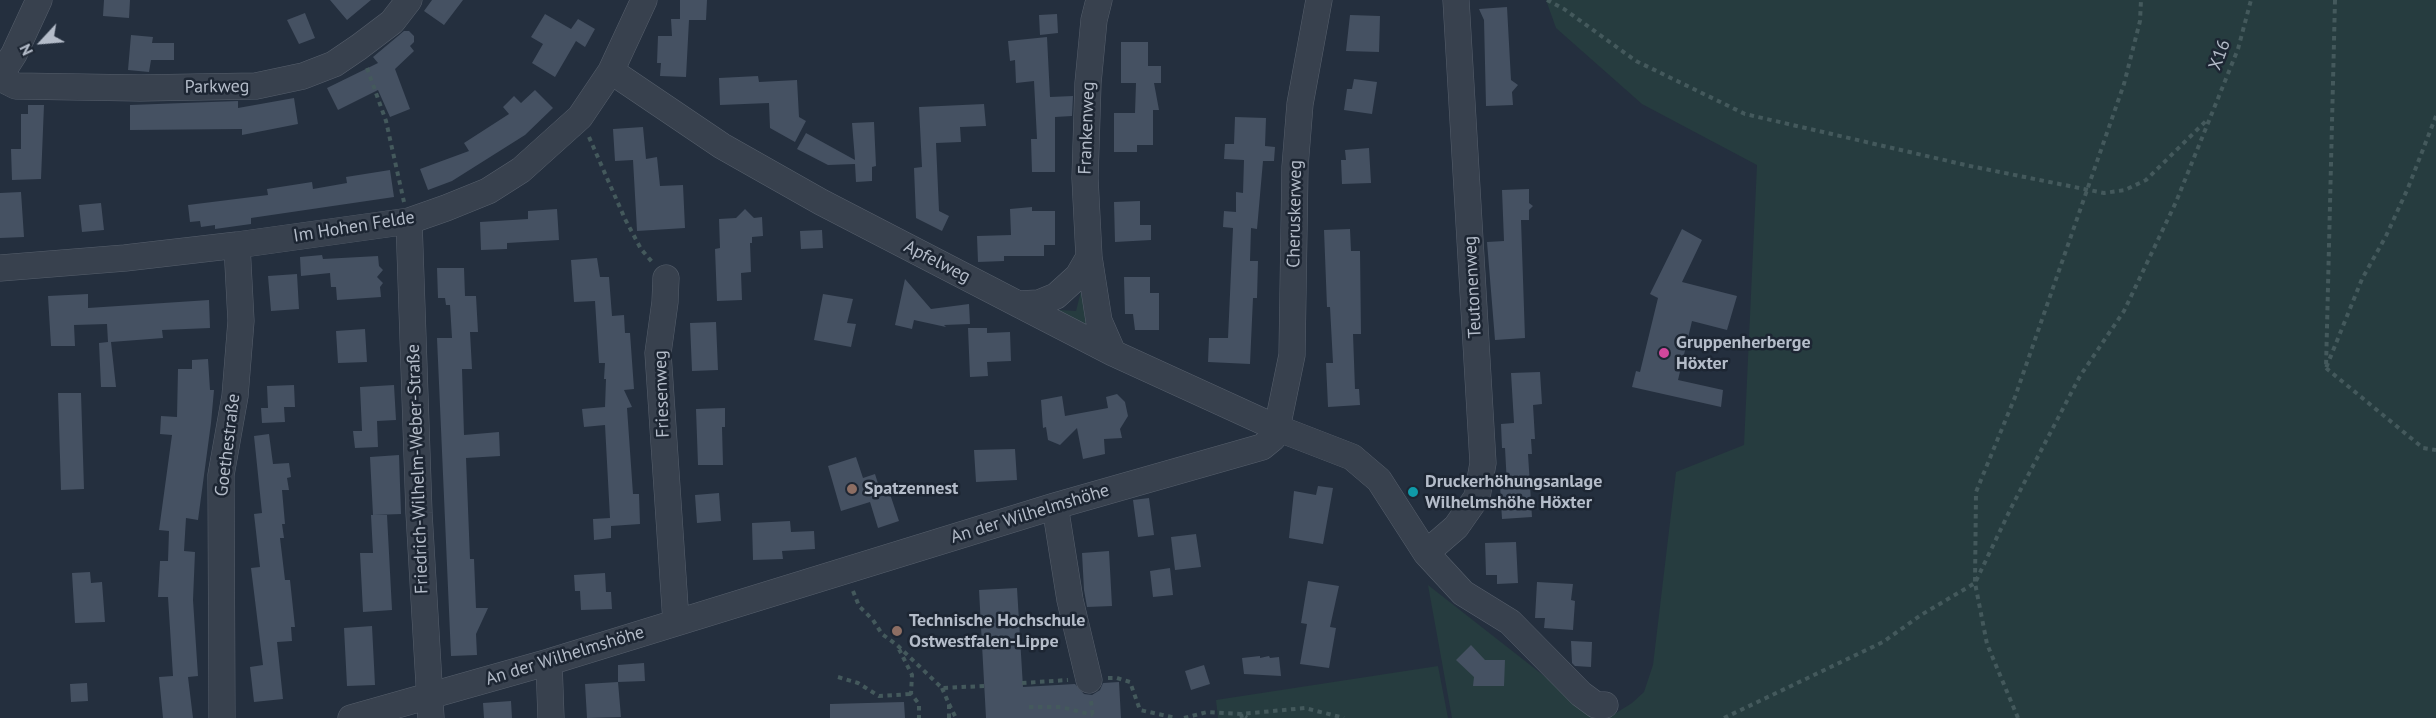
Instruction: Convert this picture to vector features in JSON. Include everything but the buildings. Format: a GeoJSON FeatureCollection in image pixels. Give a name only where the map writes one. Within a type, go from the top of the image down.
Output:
{"type":"FeatureCollection","features":[{"type":"Feature","properties":{"kind":"street"},"geometry":{"type":"LineString","coordinates":[[0,77],[14,54],[39,0]]}},
{"type":"Feature","properties":{"kind":"street","name":"Parkweg"},"geometry":{"type":"LineString","coordinates":[[0,77],[16,86],[140,88],[256,86],[303,76],[334,64],[392,22],[409,0]]}},
{"type":"Feature","properties":{"kind":"street","name":"Im Hohen Felde"},"geometry":{"type":"LineString","coordinates":[[0,268],[125,258],[409,221],[488,191],[521,170],[580,117],[611,71],[644,0]]}},
{"type":"Feature","properties":{"kind":"street","name":"Frankenweg"},"geometry":{"type":"LineString","coordinates":[[1099,0],[1094,20],[1088,83],[1085,178],[1089,257],[1099,321],[1113,353]]}},
{"type":"Feature","properties":{"kind":"street","name":"Cheruskerweg"},"geometry":{"type":"LineString","coordinates":[[1277,428],[1292,356],[1295,167],[1299,115],[1319,0]]}},
{"type":"Feature","properties":{"kind":"street","name":"Teutonenweg"},"geometry":{"type":"LineString","coordinates":[[1426,553],[1456,526],[1477,497],[1483,463],[1456,0]]}},
{"type":"Feature","properties":{"kind":"street","name":"Apfelweg"},"geometry":{"type":"LineString","coordinates":[[611,71],[732,152],[821,202],[1113,353],[1277,428]]}},
{"type":"Feature","properties":{"kind":"street","name":"Friedrich-Wilhelm-Weber-Straße"},"geometry":{"type":"LineString","coordinates":[[409,221],[418,513],[430,707]]}},
{"type":"Feature","properties":{"kind":"street","name":"Goethestraße"},"geometry":{"type":"LineString","coordinates":[[222,718],[221,476],[236,396],[241,321],[237,245]]}},
{"type":"Feature","properties":{"kind":"street"},"geometry":{"type":"LineString","coordinates":[[1018,304],[1039,303],[1056,296],[1078,276],[1089,257]]}},
{"type":"Feature","properties":{"kind":"street","name":"Friesenweg"},"geometry":{"type":"LineString","coordinates":[[666,278],[658,353],[676,622]]}},
{"type":"Feature","properties":{"kind":"street"},"geometry":{"type":"LineString","coordinates":[[1277,428],[1352,457],[1379,480],[1426,553],[1463,593],[1510,622],[1581,694],[1596,705],[1605,705]]}},
{"type":"Feature","properties":{"kind":"street","name":"An der Wilhelmshöhe"},"geometry":{"type":"LineString","coordinates":[[351,718],[430,707],[549,662],[676,622],[1056,506],[1262,447],[1273,438],[1277,428]]}},
{"type":"Feature","properties":{"kind":"street"},"geometry":{"type":"LineString","coordinates":[[1056,506],[1070,600],[1089,680]]}},
{"type":"Feature","properties":{"kind":"street"},"geometry":{"type":"LineString","coordinates":[[549,662],[551,718]]}},
{"type":"Feature","properties":{"kind":"path"},"geometry":{"type":"LineString","coordinates":[[1547,0],[1564,9],[1636,62],[1745,114],[1970,166],[2104,193],[2125,190],[2146,180],[2210,117]]}},
{"type":"Feature","properties":{"kind":"path"},"geometry":{"type":"LineString","coordinates":[[2018,718],[1987,644],[1975,583],[1976,492],[2015,397],[2124,84],[2140,21],[2141,0]]}},
{"type":"Feature","properties":{"kind":"path","name":"X16"},"geometry":{"type":"LineString","coordinates":[[1975,583],[2011,508],[2080,376],[2124,311],[2176,202],[2238,49],[2251,0]]}},
{"type":"Feature","properties":{"kind":"path"},"geometry":{"type":"LineString","coordinates":[[2326,368],[2335,0]]}},
{"type":"Feature","properties":{"kind":"path"},"geometry":{"type":"LineString","coordinates":[[359,48],[386,121],[409,221]]}},
{"type":"Feature","properties":{"kind":"path"},"geometry":{"type":"LineString","coordinates":[[2326,368],[2362,279],[2409,188],[2436,116]]}},
{"type":"Feature","properties":{"kind":"path"},"geometry":{"type":"LineString","coordinates":[[580,117],[641,249],[666,278]]}},
{"type":"Feature","properties":{"kind":"path"},"geometry":{"type":"LineString","coordinates":[[2326,368],[2423,448],[2436,450]]}},
{"type":"Feature","properties":{"kind":"path"},"geometry":{"type":"LineString","coordinates":[[1724,718],[1883,642],[1921,615],[1975,583]]}},
{"type":"Feature","properties":{"kind":"path"},"geometry":{"type":"LineString","coordinates":[[855,597],[859,606],[873,620],[882,634],[897,645],[942,688],[956,718]]}},
{"type":"Feature","properties":{"kind":"path"},"geometry":{"type":"LineString","coordinates":[[897,645],[912,675],[911,694],[919,704],[920,718]]}},
{"type":"Feature","properties":{"kind":"path"},"geometry":{"type":"LineString","coordinates":[[838,677],[858,683],[879,696],[911,694]]}},
{"type":"Feature","properties":{"kind":"path"},"geometry":{"type":"LineString","coordinates":[[1022,682],[1117,678],[1130,682],[1140,710],[1176,718]]}},
{"type":"Feature","properties":{"kind":"path"},"geometry":{"type":"LineString","coordinates":[[942,688],[984,686]]}},
{"type":"Feature","properties":{"kind":"path"},"geometry":{"type":"LineString","coordinates":[[949,704],[949,718]]}},
{"type":"Feature","properties":{"kind":"path"},"geometry":{"type":"LineString","coordinates":[[1029,707],[1061,707],[1093,715]]}},
{"type":"Feature","properties":{"kind":"path"},"geometry":{"type":"LineString","coordinates":[[1241,716],[1305,708],[1344,718]]}},
{"type":"Feature","properties":{"kind":"path"},"geometry":{"type":"LineString","coordinates":[[1184,718],[1207,712],[1247,718]]}},
{"type":"Feature","properties":{"kind":"green space"},"geometry":{"type":"Polygon","coordinates":[[[1546,0],[2436,0],[2436,718],[1608,718],[1632,703],[1644,692],[1653,665],[1676,472],[1744,445],[1757,165],[1642,104],[1556,28],[1546,0]]]}},
{"type":"Feature","properties":{"kind":"green space"},"geometry":{"type":"Polygon","coordinates":[[[1084,279],[1093,346],[1041,319],[1060,310],[1076,311],[1084,279]]]}},
{"type":"Feature","properties":{"kind":"green space"},"geometry":{"type":"Polygon","coordinates":[[[1428,585],[1571,697],[1602,718],[1452,718],[1428,585]]]}},
{"type":"Feature","properties":{"kind":"green space"},"geometry":{"type":"Polygon","coordinates":[[[1438,666],[1448,718],[1218,718],[1216,700],[1438,666]]]}},
{"type":"Feature","properties":{"kind":"place","name":"Gruppenherberge Höxter"},"geometry":{"type":"Point","coordinates":[1664,353]}},
{"type":"Feature","properties":{"kind":"place","name":"Spatzennest"},"geometry":{"type":"Point","coordinates":[852,489]}},
{"type":"Feature","properties":{"kind":"place","name":"Druckerhöhungsanlage Wilhelmshöhe Höxter"},"geometry":{"type":"Point","coordinates":[1413,492]}},
{"type":"Feature","properties":{"kind":"place","name":"Technische Hochschule Ostwestfalen-Lippe"},"geometry":{"type":"Point","coordinates":[897,631]}}]}
